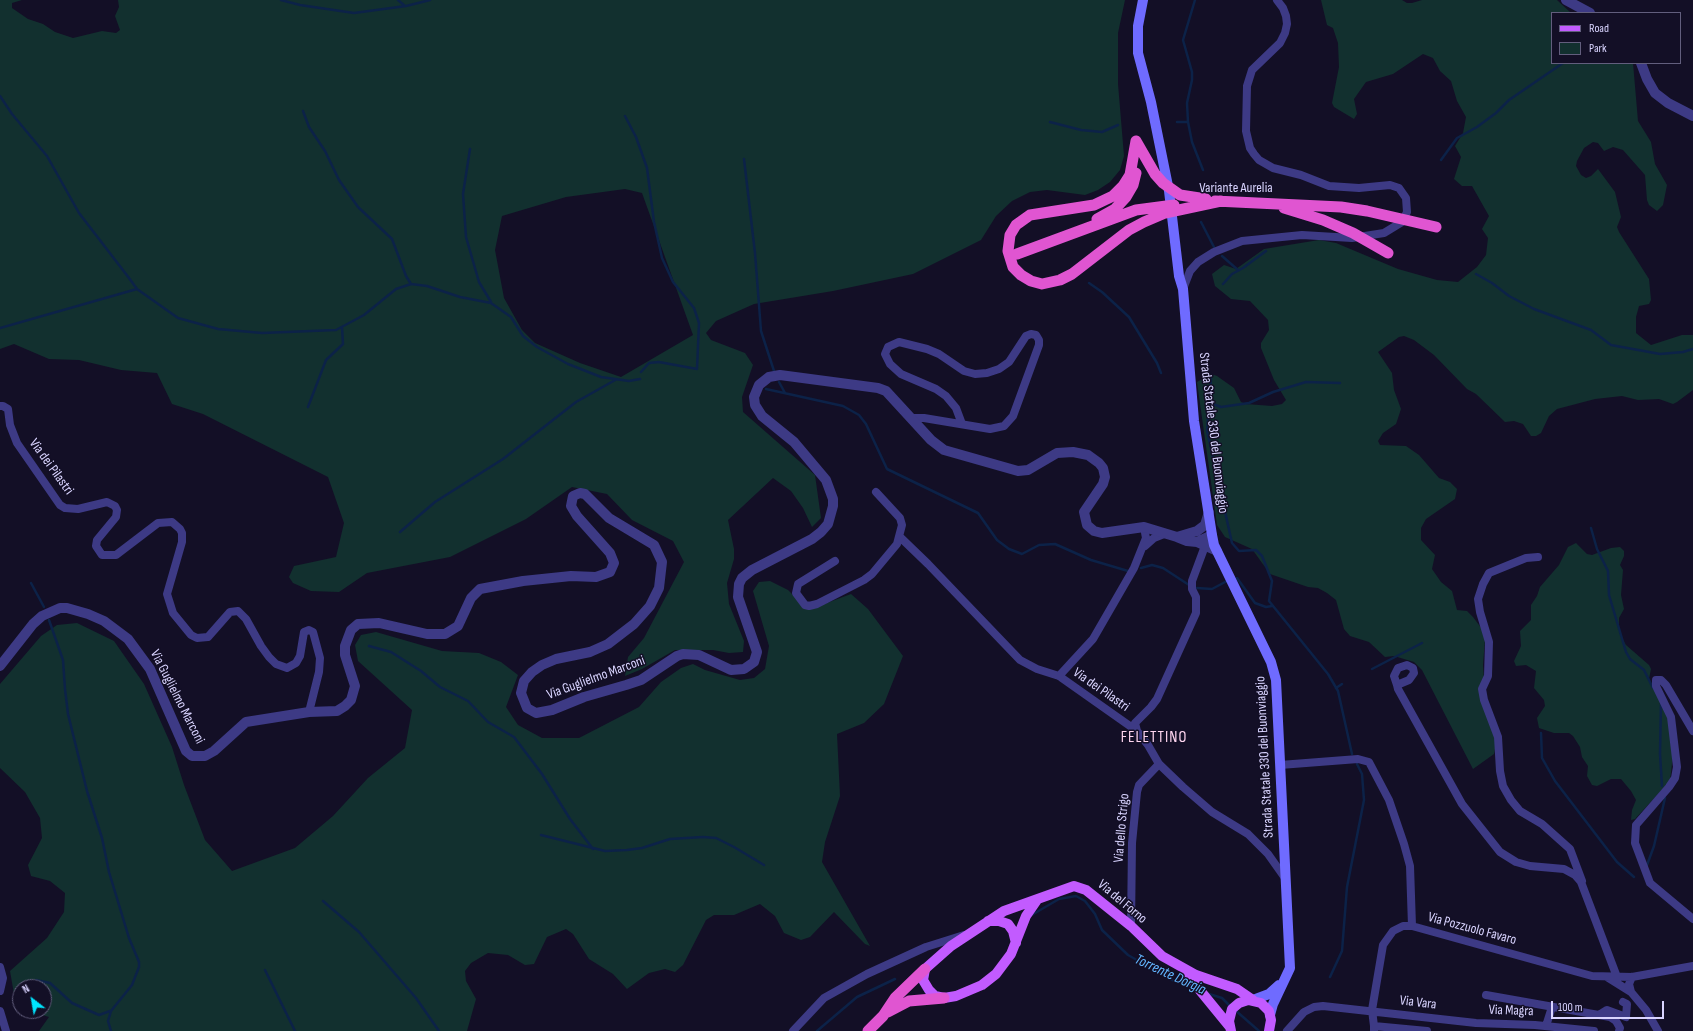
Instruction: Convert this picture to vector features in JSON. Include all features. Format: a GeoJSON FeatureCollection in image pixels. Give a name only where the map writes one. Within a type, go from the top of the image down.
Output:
{"type":"FeatureCollection","features":[{"type":"Feature","properties":{"kind":"highway"},"geometry":{"type":"LineString","coordinates":[[1136,141],[1163,183],[1180,195],[1191,198],[1221,200]]}},
{"type":"Feature","properties":{"kind":"highway"},"geometry":{"type":"LineString","coordinates":[[1075,232],[1115,209],[1126,197],[1133,185],[1137,169],[1136,141]]}},
{"type":"Feature","properties":{"kind":"highway"},"geometry":{"type":"LineString","coordinates":[[1136,141],[1130,175],[1123,186],[1113,196],[1094,205],[1030,215],[1020,221],[1012,230],[1008,246],[1009,256],[1013,266],[1026,279],[1037,283],[1048,284],[1072,274],[1110,243],[1144,222],[1171,212],[1221,200]]}},
{"type":"Feature","properties":{"kind":"highway","name":"Variante Aurelia"},"geometry":{"type":"LineString","coordinates":[[1017,254],[1136,210],[1221,200],[1318,205],[1367,211],[1436,227]]}},
{"type":"Feature","properties":{"kind":"highway"},"geometry":{"type":"LineString","coordinates":[[1256,202],[1294,210],[1323,220],[1384,251]]}},
{"type":"Feature","properties":{"kind":"highway"},"geometry":{"type":"LineString","coordinates":[[868,1031],[883,1016],[896,998],[925,969]]}},
{"type":"Feature","properties":{"kind":"highway"},"geometry":{"type":"LineString","coordinates":[[883,1016],[909,1001],[944,998]]}},
{"type":"Feature","properties":{"kind":"main road","name":"Strada Statale 330 del Buonviaggio"},"geometry":{"type":"LineString","coordinates":[[1143,0],[1138,26],[1138,53],[1151,102],[1169,191],[1179,276],[1183,289],[1194,421],[1212,533],[1217,551],[1274,671],[1290,968],[1288,974]]}},
{"type":"Feature","properties":{"kind":"main road","name":"Via del Forno"},"geometry":{"type":"LineString","coordinates":[[925,969],[951,946],[986,921],[1004,911],[1074,886],[1086,890],[1131,926],[1162,956],[1196,976],[1237,989],[1253,1000]]}},
{"type":"Feature","properties":{"kind":"main road"},"geometry":{"type":"LineString","coordinates":[[925,969],[923,980],[926,987],[935,996],[944,998],[968,992],[996,974],[1011,954],[1026,916],[1037,900]]}},
{"type":"Feature","properties":{"kind":"main road"},"geometry":{"type":"LineString","coordinates":[[986,921],[999,921],[1008,924],[1013,931],[1016,943]]}},
{"type":"Feature","properties":{"kind":"main road","name":"Via del Forno"},"geometry":{"type":"LineString","coordinates":[[1181,967],[1230,1029]]}},
{"type":"Feature","properties":{"kind":"main road"},"geometry":{"type":"LineString","coordinates":[[1230,1029],[1233,1010],[1243,1001],[1264,997],[1273,991],[1288,974]]}},
{"type":"Feature","properties":{"kind":"main road"},"geometry":{"type":"LineString","coordinates":[[1270,1030],[1270,1014],[1273,1004],[1288,974]]}},
{"type":"Feature","properties":{"kind":"main road"},"geometry":{"type":"LineString","coordinates":[[1253,1000],[1264,1005],[1270,1014]]}},
{"type":"Feature","properties":{"kind":"street","name":"Strada Statale 330 del Buonviaggio"},"geometry":{"type":"LineString","coordinates":[[1183,289],[1190,271],[1198,262],[1214,252],[1242,242],[1302,235],[1352,238],[1384,233],[1402,222],[1407,212],[1406,198],[1399,188],[1390,184],[1360,188],[1329,186],[1301,175],[1273,168],[1259,160],[1254,154],[1248,141],[1246,131],[1247,86],[1252,70],[1280,43],[1285,33],[1287,24],[1286,16],[1283,8],[1277,0]]}},
{"type":"Feature","properties":{"kind":"street"},"geometry":{"type":"LineString","coordinates":[[1566,0],[1588,12]]}},
{"type":"Feature","properties":{"kind":"street"},"geometry":{"type":"LineString","coordinates":[[1640,64],[1646,79],[1655,93],[1668,103],[1693,116]]}},
{"type":"Feature","properties":{"kind":"street"},"geometry":{"type":"LineString","coordinates":[[912,418],[990,429],[1004,426],[1013,416],[1039,345],[1039,340],[1036,335],[1031,334],[1026,336],[1009,362],[999,369],[987,373],[975,374],[964,371],[939,354],[927,349],[899,342],[888,347],[885,354],[890,364],[901,374],[936,389],[946,396],[956,408],[962,424]]}},
{"type":"Feature","properties":{"kind":"street","name":"Via Guglielmo Marconi"},"geometry":{"type":"LineString","coordinates":[[0,666],[33,624],[42,616],[60,608],[67,608],[104,622],[128,639],[150,669],[182,743],[192,756],[205,756],[214,751],[246,722],[309,712],[337,710],[351,700],[355,686],[345,655],[344,646],[351,630],[358,624],[379,623],[427,634],[445,634],[458,626],[471,598],[480,589],[539,579],[570,576],[596,578],[610,572],[613,568],[614,559],[577,516],[571,506],[573,496],[576,493],[586,494],[609,518],[654,546],[662,562],[659,588],[650,606],[634,624],[608,644],[590,652],[556,659],[542,664],[532,672],[524,681],[521,693],[527,708],[536,713],[552,710],[584,696],[626,685],[647,676],[677,656],[683,654],[699,655],[731,670],[744,669],[754,662],[757,652],[738,597],[739,584],[744,575],[812,539],[828,524],[833,506],[833,498],[826,480],[794,442],[762,416],[755,405],[756,390],[763,381],[769,377],[788,375],[878,388],[892,396],[931,440],[944,450],[1018,471],[1028,470],[1057,453],[1073,452],[1088,455],[1103,468],[1105,477],[1103,484],[1084,512],[1087,525],[1094,531],[1102,533],[1144,527],[1177,537],[1197,531],[1212,533]]}},
{"type":"Feature","properties":{"kind":"street","name":"Via dei Pilastri"},"geometry":{"type":"LineString","coordinates":[[0,406],[8,409],[10,425],[17,443],[60,505],[65,508],[78,509],[107,502],[115,506],[118,510],[116,517],[97,540],[96,546],[102,555],[116,555],[158,523],[172,522],[180,529],[182,533],[182,542],[167,594],[173,613],[191,635],[197,638],[208,637],[230,612],[238,611],[246,619],[261,646],[276,664],[287,668],[296,663],[300,656],[304,632],[309,630],[313,632],[320,658],[319,672],[309,712]]}},
{"type":"Feature","properties":{"kind":"street"},"geometry":{"type":"LineString","coordinates":[[835,561],[798,584],[796,593],[805,605],[809,606],[817,604],[872,574],[897,544],[902,525],[900,518],[876,492]]}},
{"type":"Feature","properties":{"kind":"street"},"geometry":{"type":"LineString","coordinates":[[1197,531],[1204,525],[1209,512]]}},
{"type":"Feature","properties":{"kind":"street"},"geometry":{"type":"LineString","coordinates":[[1059,676],[1093,639],[1134,568],[1146,538],[1144,527]]}},
{"type":"Feature","properties":{"kind":"street"},"geometry":{"type":"LineString","coordinates":[[1137,731],[1135,723],[1152,707],[1157,699],[1196,613],[1196,597],[1192,589],[1195,571],[1201,544],[1212,533]]}},
{"type":"Feature","properties":{"kind":"street"},"geometry":{"type":"LineString","coordinates":[[1144,546],[1154,538],[1164,534]]}},
{"type":"Feature","properties":{"kind":"street","name":"Via dei Pilastri"},"geometry":{"type":"LineString","coordinates":[[900,537],[1020,660],[1037,669],[1059,676],[1137,731],[1148,745],[1159,764],[1212,812],[1248,834],[1268,854],[1285,878]]}},
{"type":"Feature","properties":{"kind":"street"},"geometry":{"type":"LineString","coordinates":[[1177,537],[1201,544],[1217,551]]}},
{"type":"Feature","properties":{"kind":"street"},"geometry":{"type":"LineString","coordinates":[[1538,557],[1526,558],[1489,573],[1483,584],[1478,599],[1480,612],[1489,642],[1488,676],[1482,689],[1484,700],[1498,737],[1500,771],[1510,800],[1520,811],[1542,824],[1570,849],[1617,977]]}},
{"type":"Feature","properties":{"kind":"street"},"geometry":{"type":"LineString","coordinates":[[1693,731],[1666,685],[1660,680],[1656,680],[1656,686],[1671,717],[1677,767],[1675,778],[1636,826],[1635,843],[1650,883],[1693,919]]}},
{"type":"Feature","properties":{"kind":"street"},"geometry":{"type":"LineString","coordinates":[[1397,686],[1462,804],[1500,852],[1516,862],[1523,864],[1564,869],[1575,875],[1585,889]]}},
{"type":"Feature","properties":{"kind":"street","name":"Via Pozzuolo Favaro"},"geometry":{"type":"LineString","coordinates":[[1280,765],[1290,763],[1317,763],[1358,759],[1369,762],[1389,800],[1410,866],[1412,926],[1592,976],[1632,977],[1693,966]]}},
{"type":"Feature","properties":{"kind":"street","name":"Via dello Strigo"},"geometry":{"type":"LineString","coordinates":[[1131,926],[1132,843],[1137,792],[1139,785],[1159,764]]}},
{"type":"Feature","properties":{"kind":"street"},"geometry":{"type":"LineString","coordinates":[[1287,1030],[1304,1012],[1318,1006],[1372,1010],[1383,945],[1393,931],[1403,926],[1412,926]]}},
{"type":"Feature","properties":{"kind":"street"},"geometry":{"type":"LineString","coordinates":[[794,1031],[824,998],[867,974],[926,947],[970,933]]}},
{"type":"Feature","properties":{"kind":"street"},"geometry":{"type":"LineString","coordinates":[[926,947],[934,948],[936,952],[935,960]]}},
{"type":"Feature","properties":{"kind":"street"},"geometry":{"type":"LineString","coordinates":[[0,967],[3,978],[0,991]]}},
{"type":"Feature","properties":{"kind":"street"},"geometry":{"type":"LineString","coordinates":[[1607,977],[1631,992],[1646,1010],[1658,1031]]}},
{"type":"Feature","properties":{"kind":"street"},"geometry":{"type":"LineString","coordinates":[[1631,992],[1628,984],[1632,977]]}},
{"type":"Feature","properties":{"kind":"street"},"geometry":{"type":"LineString","coordinates":[[1486,995],[1613,1018],[1620,1028],[1619,1031]]}},
{"type":"Feature","properties":{"kind":"street"},"geometry":{"type":"LineString","coordinates":[[1599,1015],[1607,1010],[1626,1017],[1627,1004],[1623,1002]]}},
{"type":"Feature","properties":{"kind":"street","name":"Via Magra"},"geometry":{"type":"LineString","coordinates":[[1548,1028],[1552,1008]]}},
{"type":"Feature","properties":{"kind":"street","name":"Via Vara"},"geometry":{"type":"LineString","coordinates":[[1427,1031],[1374,1029],[1372,1010],[1476,1027]]}},
{"type":"Feature","properties":{"kind":"street"},"geometry":{"type":"LineString","coordinates":[[0,1011],[6,1031]]}},
{"type":"Feature","properties":{"kind":"street","name":"Via Magra"},"geometry":{"type":"LineString","coordinates":[[1476,1027],[1535,1025],[1548,1028],[1594,1031]]}},
{"type":"Feature","properties":{"kind":"green space"},"geometry":{"type":"Polygon","coordinates":[[[0,0],[22,0],[12,3],[12,8],[28,19],[43,24],[55,32],[73,38],[102,31],[116,33],[120,30],[115,16],[119,7],[118,0],[1125,0],[1118,33],[1118,84],[1124,156],[1120,170],[1110,182],[1098,190],[1085,195],[1047,190],[1030,192],[1012,201],[996,216],[981,240],[913,274],[833,291],[754,304],[716,321],[706,333],[711,340],[745,353],[753,365],[742,397],[743,412],[815,475],[821,518],[812,527],[803,508],[791,491],[773,478],[728,520],[734,549],[734,559],[727,583],[729,604],[744,641],[743,652],[729,653],[713,650],[675,650],[642,669],[625,676],[628,657],[644,638],[684,562],[673,541],[632,520],[607,494],[572,487],[526,519],[450,557],[367,573],[339,592],[311,591],[293,583],[289,577],[294,566],[336,557],[344,523],[328,477],[203,414],[172,404],[157,373],[121,370],[79,360],[49,359],[14,344],[0,349],[0,0]],[[625,189],[566,197],[502,216],[495,250],[504,298],[522,330],[535,343],[580,363],[621,377],[693,335],[642,193],[625,189]]]}},
{"type":"Feature","properties":{"kind":"green space"},"geometry":{"type":"Polygon","coordinates":[[[1321,0],[1402,0],[1407,3],[1412,3],[1422,0],[1557,0],[1570,12],[1551,12],[1551,64],[1633,64],[1638,121],[1651,142],[1655,164],[1667,185],[1663,205],[1657,211],[1649,205],[1647,200],[1645,175],[1623,150],[1613,147],[1604,151],[1598,143],[1593,142],[1584,148],[1577,161],[1576,166],[1581,175],[1586,178],[1591,176],[1598,169],[1615,192],[1621,217],[1617,227],[1649,279],[1651,300],[1649,304],[1639,306],[1636,317],[1636,333],[1651,345],[1682,335],[1693,335],[1693,390],[1677,402],[1673,404],[1659,399],[1638,400],[1622,396],[1595,399],[1557,409],[1549,416],[1541,433],[1536,436],[1531,436],[1523,424],[1514,421],[1505,422],[1476,394],[1467,389],[1434,355],[1414,340],[1404,336],[1399,337],[1378,352],[1392,373],[1394,390],[1401,409],[1396,424],[1383,433],[1378,441],[1380,445],[1406,446],[1419,455],[1439,478],[1450,482],[1457,489],[1455,499],[1426,519],[1421,528],[1421,540],[1435,555],[1432,569],[1441,582],[1452,591],[1457,610],[1467,611],[1473,617],[1482,629],[1485,639],[1483,665],[1485,695],[1496,723],[1495,749],[1494,754],[1473,769],[1422,670],[1414,662],[1394,656],[1385,657],[1369,642],[1350,636],[1344,629],[1336,600],[1318,588],[1308,587],[1270,574],[1252,549],[1225,537],[1217,525],[1197,382],[1211,374],[1217,376],[1234,388],[1241,402],[1246,404],[1272,406],[1282,404],[1286,400],[1274,380],[1261,348],[1261,343],[1269,330],[1268,320],[1250,301],[1231,299],[1215,286],[1212,274],[1224,265],[1236,269],[1264,249],[1319,240],[1336,243],[1398,269],[1437,280],[1458,282],[1477,267],[1486,255],[1488,238],[1482,229],[1489,216],[1472,186],[1462,186],[1454,179],[1461,157],[1455,146],[1463,133],[1466,117],[1457,101],[1451,81],[1440,71],[1433,58],[1423,54],[1393,74],[1366,82],[1354,99],[1357,114],[1354,119],[1334,107],[1332,103],[1339,67],[1338,43],[1333,28],[1327,25],[1321,0]]]}},
{"type":"Feature","properties":{"kind":"green space"},"geometry":{"type":"Polygon","coordinates":[[[1576,543],[1587,554],[1592,555],[1611,548],[1620,547],[1624,551],[1624,556],[1620,565],[1623,570],[1621,595],[1624,609],[1619,618],[1619,632],[1626,645],[1649,665],[1651,669],[1649,679],[1668,717],[1673,755],[1670,781],[1635,819],[1631,820],[1632,810],[1636,800],[1621,779],[1611,779],[1597,786],[1592,785],[1587,776],[1588,766],[1582,757],[1580,747],[1573,736],[1569,733],[1554,733],[1539,728],[1537,718],[1545,706],[1544,700],[1534,688],[1536,671],[1526,665],[1516,666],[1514,661],[1521,646],[1520,631],[1531,620],[1531,605],[1537,596],[1540,587],[1559,565],[1568,547],[1576,543]]]}},
{"type":"Feature","properties":{"kind":"green space"},"geometry":{"type":"Polygon","coordinates":[[[770,581],[788,590],[808,610],[851,594],[868,609],[903,656],[884,704],[864,723],[837,734],[840,796],[825,842],[822,862],[870,946],[865,944],[834,912],[810,937],[801,940],[784,933],[775,916],[760,904],[734,915],[714,915],[706,920],[683,965],[675,972],[665,969],[649,973],[627,989],[613,974],[589,959],[573,934],[566,929],[547,937],[534,964],[525,965],[508,955],[488,953],[471,963],[465,971],[466,981],[476,999],[467,1031],[39,1031],[48,1019],[52,1019],[52,979],[12,979],[12,983],[10,971],[47,938],[64,912],[65,893],[50,881],[31,876],[28,865],[42,838],[40,818],[25,792],[0,768],[0,684],[41,636],[57,625],[77,623],[114,641],[144,684],[172,747],[184,785],[205,840],[232,871],[295,848],[333,816],[368,778],[405,748],[412,710],[358,661],[355,645],[361,635],[376,632],[442,651],[479,653],[501,662],[518,675],[506,707],[518,725],[542,738],[579,738],[639,707],[661,682],[681,668],[693,664],[705,670],[740,680],[754,678],[765,669],[769,646],[753,591],[759,582],[770,581]]]}},
{"type":"Feature","properties":{"kind":"waterway"},"geometry":{"type":"LineString","coordinates":[[281,0],[300,5],[354,13],[406,6],[430,0]]}},
{"type":"Feature","properties":{"kind":"waterway"},"geometry":{"type":"LineString","coordinates":[[398,0],[405,6]]}},
{"type":"Feature","properties":{"kind":"waterway"},"geometry":{"type":"LineString","coordinates":[[1195,0],[1183,40],[1192,72],[1192,80],[1187,103],[1188,122],[1192,142],[1203,170]]}},
{"type":"Feature","properties":{"kind":"waterway"},"geometry":{"type":"LineString","coordinates":[[1441,160],[1457,138],[1477,127],[1496,113],[1509,100],[1562,64]]}},
{"type":"Feature","properties":{"kind":"waterway"},"geometry":{"type":"LineString","coordinates":[[0,96],[12,114],[47,156],[79,213],[137,289],[178,318],[218,329],[262,333],[336,330],[364,315],[396,289],[411,284],[427,286],[460,297],[491,303],[511,317],[523,336],[537,347],[568,364],[601,377],[629,381],[640,379]]}},
{"type":"Feature","properties":{"kind":"waterway"},"geometry":{"type":"LineString","coordinates":[[303,111],[309,127],[325,151],[339,180],[358,207],[392,239],[406,276],[411,284]]}},
{"type":"Feature","properties":{"kind":"waterway"},"geometry":{"type":"LineString","coordinates":[[625,116],[636,137],[647,168],[654,222],[662,258],[673,282],[694,308],[699,323],[697,369],[659,362],[649,363],[641,372]]}},
{"type":"Feature","properties":{"kind":"waterway"},"geometry":{"type":"LineString","coordinates":[[1050,122],[1081,130],[1102,132],[1118,125]]}},
{"type":"Feature","properties":{"kind":"waterway"},"geometry":{"type":"LineString","coordinates":[[1177,122],[1188,122]]}},
{"type":"Feature","properties":{"kind":"waterway"},"geometry":{"type":"LineString","coordinates":[[470,149],[463,194],[466,237],[479,282],[491,302]]}},
{"type":"Feature","properties":{"kind":"waterway"},"geometry":{"type":"LineString","coordinates":[[744,159],[755,253],[761,331],[774,371]]}},
{"type":"Feature","properties":{"kind":"waterway"},"geometry":{"type":"LineString","coordinates":[[1201,222],[1215,249]]}},
{"type":"Feature","properties":{"kind":"waterway"},"geometry":{"type":"LineString","coordinates":[[1223,284],[1232,274],[1266,251]]}},
{"type":"Feature","properties":{"kind":"waterway"},"geometry":{"type":"LineString","coordinates":[[1222,256],[1238,270]]}},
{"type":"Feature","properties":{"kind":"waterway"},"geometry":{"type":"LineString","coordinates":[[1476,274],[1492,283],[1509,296],[1534,309],[1591,330],[1611,345],[1660,354],[1683,352],[1693,349]]}},
{"type":"Feature","properties":{"kind":"waterway"},"geometry":{"type":"LineString","coordinates":[[1089,283],[1102,292],[1129,317],[1157,363],[1161,373]]}},
{"type":"Feature","properties":{"kind":"waterway"},"geometry":{"type":"LineString","coordinates":[[0,328],[137,289]]}},
{"type":"Feature","properties":{"kind":"waterway"},"geometry":{"type":"LineString","coordinates":[[308,407],[326,360],[343,344],[342,327]]}},
{"type":"Feature","properties":{"kind":"waterway"},"geometry":{"type":"LineString","coordinates":[[1207,370],[1211,379],[1207,431],[1232,543],[1239,551],[1256,550],[1262,556],[1272,581],[1269,601],[1328,674],[1338,691],[1352,754]]}},
{"type":"Feature","properties":{"kind":"waterway"},"geometry":{"type":"LineString","coordinates":[[400,532],[435,502],[503,459],[576,402],[617,379]]}},
{"type":"Feature","properties":{"kind":"waterway"},"geometry":{"type":"LineString","coordinates":[[779,382],[785,393]]}},
{"type":"Feature","properties":{"kind":"waterway"},"geometry":{"type":"LineString","coordinates":[[1208,402],[1221,407],[1249,403],[1273,392],[1306,382],[1340,383]]}},
{"type":"Feature","properties":{"kind":"waterway"},"geometry":{"type":"LineString","coordinates":[[766,389],[843,406],[859,415],[866,424],[887,469],[978,513],[997,540],[1009,549],[1022,554],[1039,545],[1055,544],[1091,560],[1128,571]]}},
{"type":"Feature","properties":{"kind":"waterway"},"geometry":{"type":"LineString","coordinates":[[1591,528],[1597,549],[1608,571],[1609,595],[1626,652],[1630,659],[1644,670],[1653,688]]}},
{"type":"Feature","properties":{"kind":"waterway"},"geometry":{"type":"LineString","coordinates":[[1141,568],[1152,565],[1163,568],[1189,585]]}},
{"type":"Feature","properties":{"kind":"waterway"},"geometry":{"type":"LineString","coordinates":[[1237,578],[1255,603],[1266,607],[1272,606]]}},
{"type":"Feature","properties":{"kind":"waterway"},"geometry":{"type":"LineString","coordinates":[[1197,588],[1212,589],[1227,581]]}},
{"type":"Feature","properties":{"kind":"waterway"},"geometry":{"type":"LineString","coordinates":[[31,583],[44,607]]}},
{"type":"Feature","properties":{"kind":"waterway"},"geometry":{"type":"LineString","coordinates":[[49,620],[63,660],[68,714],[87,791],[102,838],[109,872],[129,938],[139,962],[139,967],[132,985],[111,1011],[108,1021],[111,1031]]}},
{"type":"Feature","properties":{"kind":"waterway"},"geometry":{"type":"LineString","coordinates":[[1372,669],[1422,643]]}},
{"type":"Feature","properties":{"kind":"waterway"},"geometry":{"type":"LineString","coordinates":[[369,646],[391,652],[421,671],[440,687],[468,701],[488,722],[514,737],[542,774],[570,819],[593,849]]}},
{"type":"Feature","properties":{"kind":"waterway"},"geometry":{"type":"LineString","coordinates":[[1336,688],[1342,684]]}},
{"type":"Feature","properties":{"kind":"waterway"},"geometry":{"type":"LineString","coordinates":[[1661,703],[1660,754],[1662,786]]}},
{"type":"Feature","properties":{"kind":"waterway"},"geometry":{"type":"LineString","coordinates":[[1541,733],[1542,758],[1555,781],[1617,862],[1634,877]]}},
{"type":"Feature","properties":{"kind":"waterway"},"geometry":{"type":"LineString","coordinates":[[1330,977],[1342,951],[1347,887],[1364,800],[1362,774],[1357,764]]}},
{"type":"Feature","properties":{"kind":"waterway"},"geometry":{"type":"LineString","coordinates":[[1647,865],[1654,846],[1665,798]]}},
{"type":"Feature","properties":{"kind":"waterway"},"geometry":{"type":"LineString","coordinates":[[541,835],[605,851],[642,848],[670,839],[703,837],[716,838],[764,865]]}},
{"type":"Feature","properties":{"kind":"waterway","name":"Torrente Dorgia"},"geometry":{"type":"LineString","coordinates":[[1030,916],[1059,899],[1076,896],[1085,901],[1095,914],[1102,930],[1128,955],[1172,980],[1192,987]]}},
{"type":"Feature","properties":{"kind":"waterway"},"geometry":{"type":"LineString","coordinates":[[323,901],[359,932],[416,998],[439,1031]]}},
{"type":"Feature","properties":{"kind":"waterway"},"geometry":{"type":"LineString","coordinates":[[265,970],[295,1031]]}},
{"type":"Feature","properties":{"kind":"waterway","name":"Torrente Dorgia"},"geometry":{"type":"LineString","coordinates":[[817,1031],[857,997],[895,979]]}},
{"type":"Feature","properties":{"kind":"waterway"},"geometry":{"type":"LineString","coordinates":[[52,985],[72,1003],[99,1015],[110,1011]]}},
{"type":"Feature","properties":{"kind":"waterway","name":"Torrente Dorgia"},"geometry":{"type":"LineString","coordinates":[[1206,993],[1222,998],[1231,1007]]}},
{"type":"Feature","properties":{"kind":"waterway","name":"Torrente Dorgia"},"geometry":{"type":"LineString","coordinates":[[1235,1010],[1259,1031]]}},
{"type":"Feature","properties":{"kind":"district","name":"FELETTINO"},"geometry":{"type":"Point","coordinates":[1154,738]}}]}
